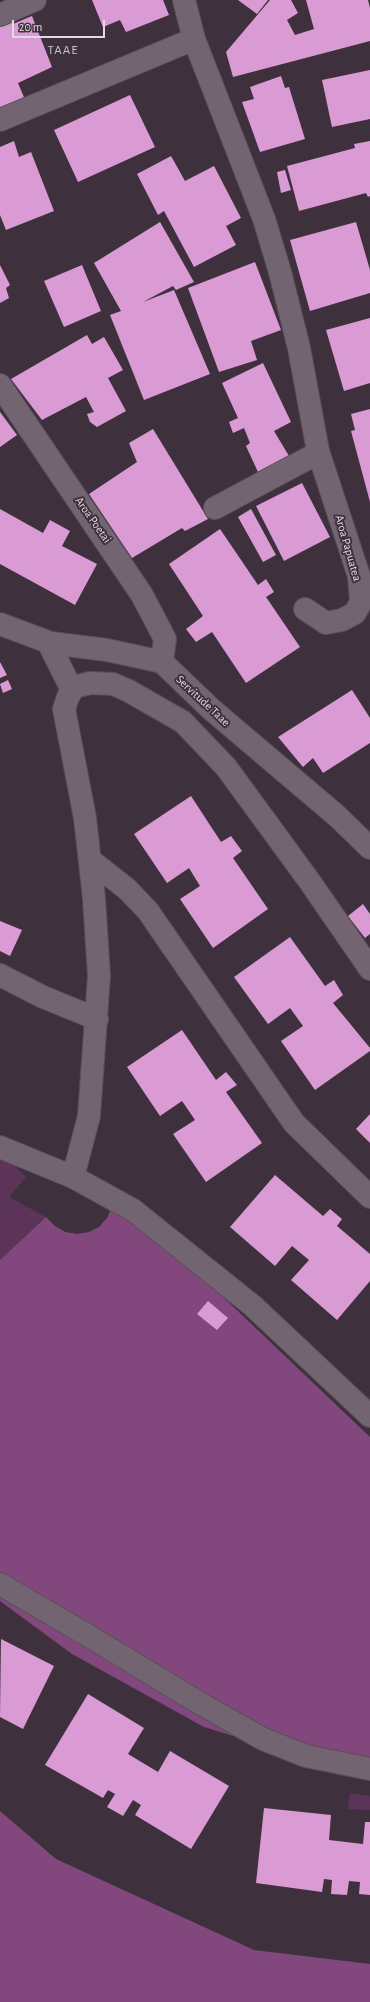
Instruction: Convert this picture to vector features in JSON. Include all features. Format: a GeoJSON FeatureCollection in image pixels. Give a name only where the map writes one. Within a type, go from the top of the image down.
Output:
{"type":"FeatureCollection","features":[{"type":"Feature","properties":{"kind":"street"},"geometry":{"type":"LineString","coordinates":[[0,15],[35,0]]}},
{"type":"Feature","properties":{"kind":"street"},"geometry":{"type":"LineString","coordinates":[[184,0],[194,39],[264,219],[280,272],[299,348],[318,451],[316,454],[215,508]]}},
{"type":"Feature","properties":{"kind":"street"},"geometry":{"type":"LineString","coordinates":[[0,120],[194,39]]}},
{"type":"Feature","properties":{"kind":"street","name":"Aroa Poetai"},"geometry":{"type":"LineString","coordinates":[[0,385],[142,595],[165,639],[162,662]]}},
{"type":"Feature","properties":{"kind":"street","name":"Aroa Papuatea"},"geometry":{"type":"LineString","coordinates":[[305,609],[326,623],[342,620],[355,613],[361,602],[359,576],[318,451]]}},
{"type":"Feature","properties":{"kind":"street"},"geometry":{"type":"LineString","coordinates":[[0,624],[48,642],[107,650],[162,662]]}},
{"type":"Feature","properties":{"kind":"street"},"geometry":{"type":"LineString","coordinates":[[48,642],[72,690]]}},
{"type":"Feature","properties":{"kind":"street","name":"Servitude Taae"},"geometry":{"type":"LineString","coordinates":[[162,662],[211,709],[337,816],[370,848]]}},
{"type":"Feature","properties":{"kind":"street"},"geometry":{"type":"LineString","coordinates":[[74,1177],[89,1116],[99,976],[90,860],[85,818],[64,709],[68,697],[74,687],[90,683],[113,684],[130,691],[183,722],[226,767],[310,882],[370,968]]}},
{"type":"Feature","properties":{"kind":"street"},"geometry":{"type":"LineString","coordinates":[[90,860],[127,889],[148,910],[294,1123],[370,1197]]}},
{"type":"Feature","properties":{"kind":"street"},"geometry":{"type":"LineString","coordinates":[[0,975],[43,997],[97,1019]]}},
{"type":"Feature","properties":{"kind":"street"},"geometry":{"type":"LineString","coordinates":[[0,1147],[74,1177],[133,1210],[176,1242],[253,1306],[370,1416]]}},
{"type":"Feature","properties":{"kind":"street"},"geometry":{"type":"LineString","coordinates":[[0,1584],[89,1636],[196,1702],[263,1739],[306,1756],[370,1769]]}},
{"type":"Feature","properties":{"kind":"shaded area"},"geometry":{"type":"Polygon","coordinates":[[[0,1151],[26,1177],[9,1197],[46,1217],[0,1260],[0,1151]]]}},
{"type":"Feature","properties":{"kind":"shaded area"},"geometry":{"type":"Polygon","coordinates":[[[112,1207],[157,1234],[370,1437],[370,1778],[204,1727],[72,1654],[0,1601],[0,1260],[46,1217],[55,1226],[65,1232],[77,1234],[89,1232],[99,1227],[107,1218],[112,1207]]]}},
{"type":"Feature","properties":{"kind":"shaded area"},"geometry":{"type":"Polygon","coordinates":[[[350,1793],[370,1796],[370,1810],[348,1809],[350,1793]]]}},
{"type":"Feature","properties":{"kind":"shaded area"},"geometry":{"type":"Polygon","coordinates":[[[0,1811],[56,1859],[254,1950],[370,1964],[370,2002],[0,2002],[0,1811]]]}},
{"type":"Feature","properties":{"kind":"building"},"geometry":{"type":"Polygon","coordinates":[[[92,0],[163,0],[169,15],[126,32],[120,20],[103,27],[92,0]]]}},
{"type":"Feature","properties":{"kind":"building"},"geometry":{"type":"Polygon","coordinates":[[[238,0],[268,0],[257,14],[238,0]]]}},
{"type":"Feature","properties":{"kind":"building"},"geometry":{"type":"Polygon","coordinates":[[[270,0],[291,0],[298,13],[287,20],[295,35],[314,29],[306,0],[368,0],[370,8],[370,41],[233,77],[226,52],[270,0]]]}},
{"type":"Feature","properties":{"kind":"building"},"geometry":{"type":"Polygon","coordinates":[[[32,16],[52,67],[18,83],[26,102],[0,111],[0,25],[11,20],[13,24],[32,16]]]}},
{"type":"Feature","properties":{"kind":"building"},"geometry":{"type":"Polygon","coordinates":[[[370,70],[370,119],[332,127],[322,80],[370,70]]]}},
{"type":"Feature","properties":{"kind":"building"},"geometry":{"type":"Polygon","coordinates":[[[281,76],[285,88],[289,87],[305,139],[260,152],[242,102],[254,99],[250,87],[281,76]]]}},
{"type":"Feature","properties":{"kind":"building"},"geometry":{"type":"Polygon","coordinates":[[[130,95],[155,147],[78,182],[54,130],[130,95]]]}},
{"type":"Feature","properties":{"kind":"building"},"geometry":{"type":"Polygon","coordinates":[[[14,141],[19,157],[31,152],[54,211],[6,230],[0,215],[0,147],[14,141]]]}},
{"type":"Feature","properties":{"kind":"building"},"geometry":{"type":"Polygon","coordinates":[[[370,141],[370,196],[368,197],[366,193],[299,211],[287,166],[355,148],[354,144],[370,141]]]}},
{"type":"Feature","properties":{"kind":"building"},"geometry":{"type":"Polygon","coordinates":[[[171,156],[185,181],[214,166],[241,218],[226,226],[236,245],[194,267],[164,211],[158,215],[137,174],[171,156]]]}},
{"type":"Feature","properties":{"kind":"building"},"geometry":{"type":"Polygon","coordinates":[[[285,170],[291,190],[281,193],[277,172],[285,170]]]}},
{"type":"Feature","properties":{"kind":"building"},"geometry":{"type":"Polygon","coordinates":[[[160,222],[194,282],[176,290],[173,286],[143,302],[174,290],[210,374],[144,400],[110,315],[121,311],[94,263],[160,222]]]}},
{"type":"Feature","properties":{"kind":"building"},"geometry":{"type":"Polygon","coordinates":[[[356,222],[370,270],[370,293],[310,311],[290,240],[356,222]]]}},
{"type":"Feature","properties":{"kind":"building"},"geometry":{"type":"Polygon","coordinates":[[[255,262],[281,330],[251,341],[257,360],[219,372],[188,288],[255,262]]]}},
{"type":"Feature","properties":{"kind":"building"},"geometry":{"type":"Polygon","coordinates":[[[0,265],[10,285],[6,288],[9,298],[0,303],[0,265]]]}},
{"type":"Feature","properties":{"kind":"building"},"geometry":{"type":"Polygon","coordinates":[[[82,265],[101,311],[64,327],[44,281],[82,265]]]}},
{"type":"Feature","properties":{"kind":"building"},"geometry":{"type":"Polygon","coordinates":[[[370,318],[370,383],[344,391],[326,330],[370,318]]]}},
{"type":"Feature","properties":{"kind":"building"},"geometry":{"type":"Polygon","coordinates":[[[87,335],[92,344],[104,337],[123,370],[108,378],[126,411],[97,427],[90,422],[87,414],[94,412],[86,397],[42,420],[11,379],[87,335]]]}},
{"type":"Feature","properties":{"kind":"building"},"geometry":{"type":"Polygon","coordinates":[[[263,363],[291,422],[274,431],[289,456],[258,472],[246,446],[250,443],[244,428],[233,433],[229,422],[238,418],[222,383],[263,363]]]}},
{"type":"Feature","properties":{"kind":"building"},"geometry":{"type":"Polygon","coordinates":[[[370,409],[370,502],[351,431],[355,430],[351,414],[370,409]]]}},
{"type":"Feature","properties":{"kind":"building"},"geometry":{"type":"Polygon","coordinates":[[[0,412],[17,435],[0,447],[0,412]]]}},
{"type":"Feature","properties":{"kind":"building"},"geometry":{"type":"Polygon","coordinates":[[[153,429],[208,519],[185,531],[182,528],[132,558],[89,494],[137,462],[129,443],[153,429]]]}},
{"type":"Feature","properties":{"kind":"building"},"geometry":{"type":"Polygon","coordinates":[[[302,483],[330,537],[284,561],[256,506],[302,483]]]}},
{"type":"Feature","properties":{"kind":"building"},"geometry":{"type":"Polygon","coordinates":[[[0,509],[43,533],[50,520],[70,531],[62,546],[97,564],[75,605],[0,564],[0,509]]]}},
{"type":"Feature","properties":{"kind":"building"},"geometry":{"type":"Polygon","coordinates":[[[251,509],[276,555],[263,562],[238,517],[251,509]]]}},
{"type":"Feature","properties":{"kind":"building"},"geometry":{"type":"Polygon","coordinates":[[[220,529],[258,585],[266,579],[274,592],[266,597],[300,647],[246,683],[212,632],[196,642],[186,629],[203,616],[169,564],[220,529]]]}},
{"type":"Feature","properties":{"kind":"building"},"geometry":{"type":"Polygon","coordinates":[[[0,662],[7,675],[0,678],[0,662]]]}},
{"type":"Feature","properties":{"kind":"building"},"geometry":{"type":"Polygon","coordinates":[[[8,680],[12,689],[3,693],[0,684],[8,680]]]}},
{"type":"Feature","properties":{"kind":"building"},"geometry":{"type":"Polygon","coordinates":[[[352,690],[370,718],[370,743],[323,773],[313,758],[303,767],[278,737],[352,690]]]}},
{"type":"Feature","properties":{"kind":"building"},"geometry":{"type":"Polygon","coordinates":[[[191,796],[221,842],[231,836],[242,851],[233,858],[268,909],[213,948],[180,899],[200,886],[189,868],[167,883],[134,834],[191,796]]]}},
{"type":"Feature","properties":{"kind":"building"},"geometry":{"type":"Polygon","coordinates":[[[363,904],[370,914],[370,934],[365,938],[348,916],[363,904]]]}},
{"type":"Feature","properties":{"kind":"building"},"geometry":{"type":"Polygon","coordinates":[[[0,921],[22,930],[10,956],[0,951],[0,921]]]}},
{"type":"Feature","properties":{"kind":"building"},"geometry":{"type":"Polygon","coordinates":[[[290,937],[325,986],[334,980],[343,995],[333,1003],[370,1048],[370,1051],[315,1090],[281,1041],[303,1026],[290,1008],[268,1024],[234,977],[290,937]]]}},
{"type":"Feature","properties":{"kind":"building"},"geometry":{"type":"Polygon","coordinates":[[[182,1030],[216,1080],[226,1072],[237,1085],[226,1092],[262,1143],[206,1182],[173,1134],[195,1120],[182,1101],[160,1116],[127,1067],[182,1030]]]}},
{"type":"Feature","properties":{"kind":"building"},"geometry":{"type":"Polygon","coordinates":[[[370,1114],[370,1143],[356,1129],[370,1114]]]}},
{"type":"Feature","properties":{"kind":"building"},"geometry":{"type":"Polygon","coordinates":[[[275,1175],[323,1216],[330,1209],[342,1219],[337,1226],[370,1254],[370,1281],[337,1320],[291,1280],[309,1260],[292,1246],[275,1266],[230,1227],[275,1175]]]}},
{"type":"Feature","properties":{"kind":"building"},"geometry":{"type":"Polygon","coordinates":[[[208,1301],[228,1318],[217,1330],[197,1314],[208,1301]]]}},
{"type":"Feature","properties":{"kind":"building"},"geometry":{"type":"Polygon","coordinates":[[[1,1639],[54,1666],[23,1729],[0,1717],[1,1639]]]}},
{"type":"Feature","properties":{"kind":"building"},"geometry":{"type":"Polygon","coordinates":[[[88,1694],[144,1728],[128,1754],[158,1772],[170,1751],[229,1786],[191,1849],[135,1815],[141,1805],[133,1800],[123,1816],[107,1807],[115,1794],[108,1790],[103,1798],[45,1765],[88,1694]]]}},
{"type":"Feature","properties":{"kind":"building"},"geometry":{"type":"Polygon","coordinates":[[[264,1808],[331,1815],[329,1840],[363,1844],[365,1822],[370,1822],[370,1895],[359,1894],[360,1882],[349,1881],[347,1895],[331,1894],[332,1880],[324,1879],[322,1892],[256,1883],[264,1808]]]}},
{"type":"Feature","properties":{"kind":"district","name":"TAAE"},"geometry":{"type":"Point","coordinates":[63,50]}}]}
